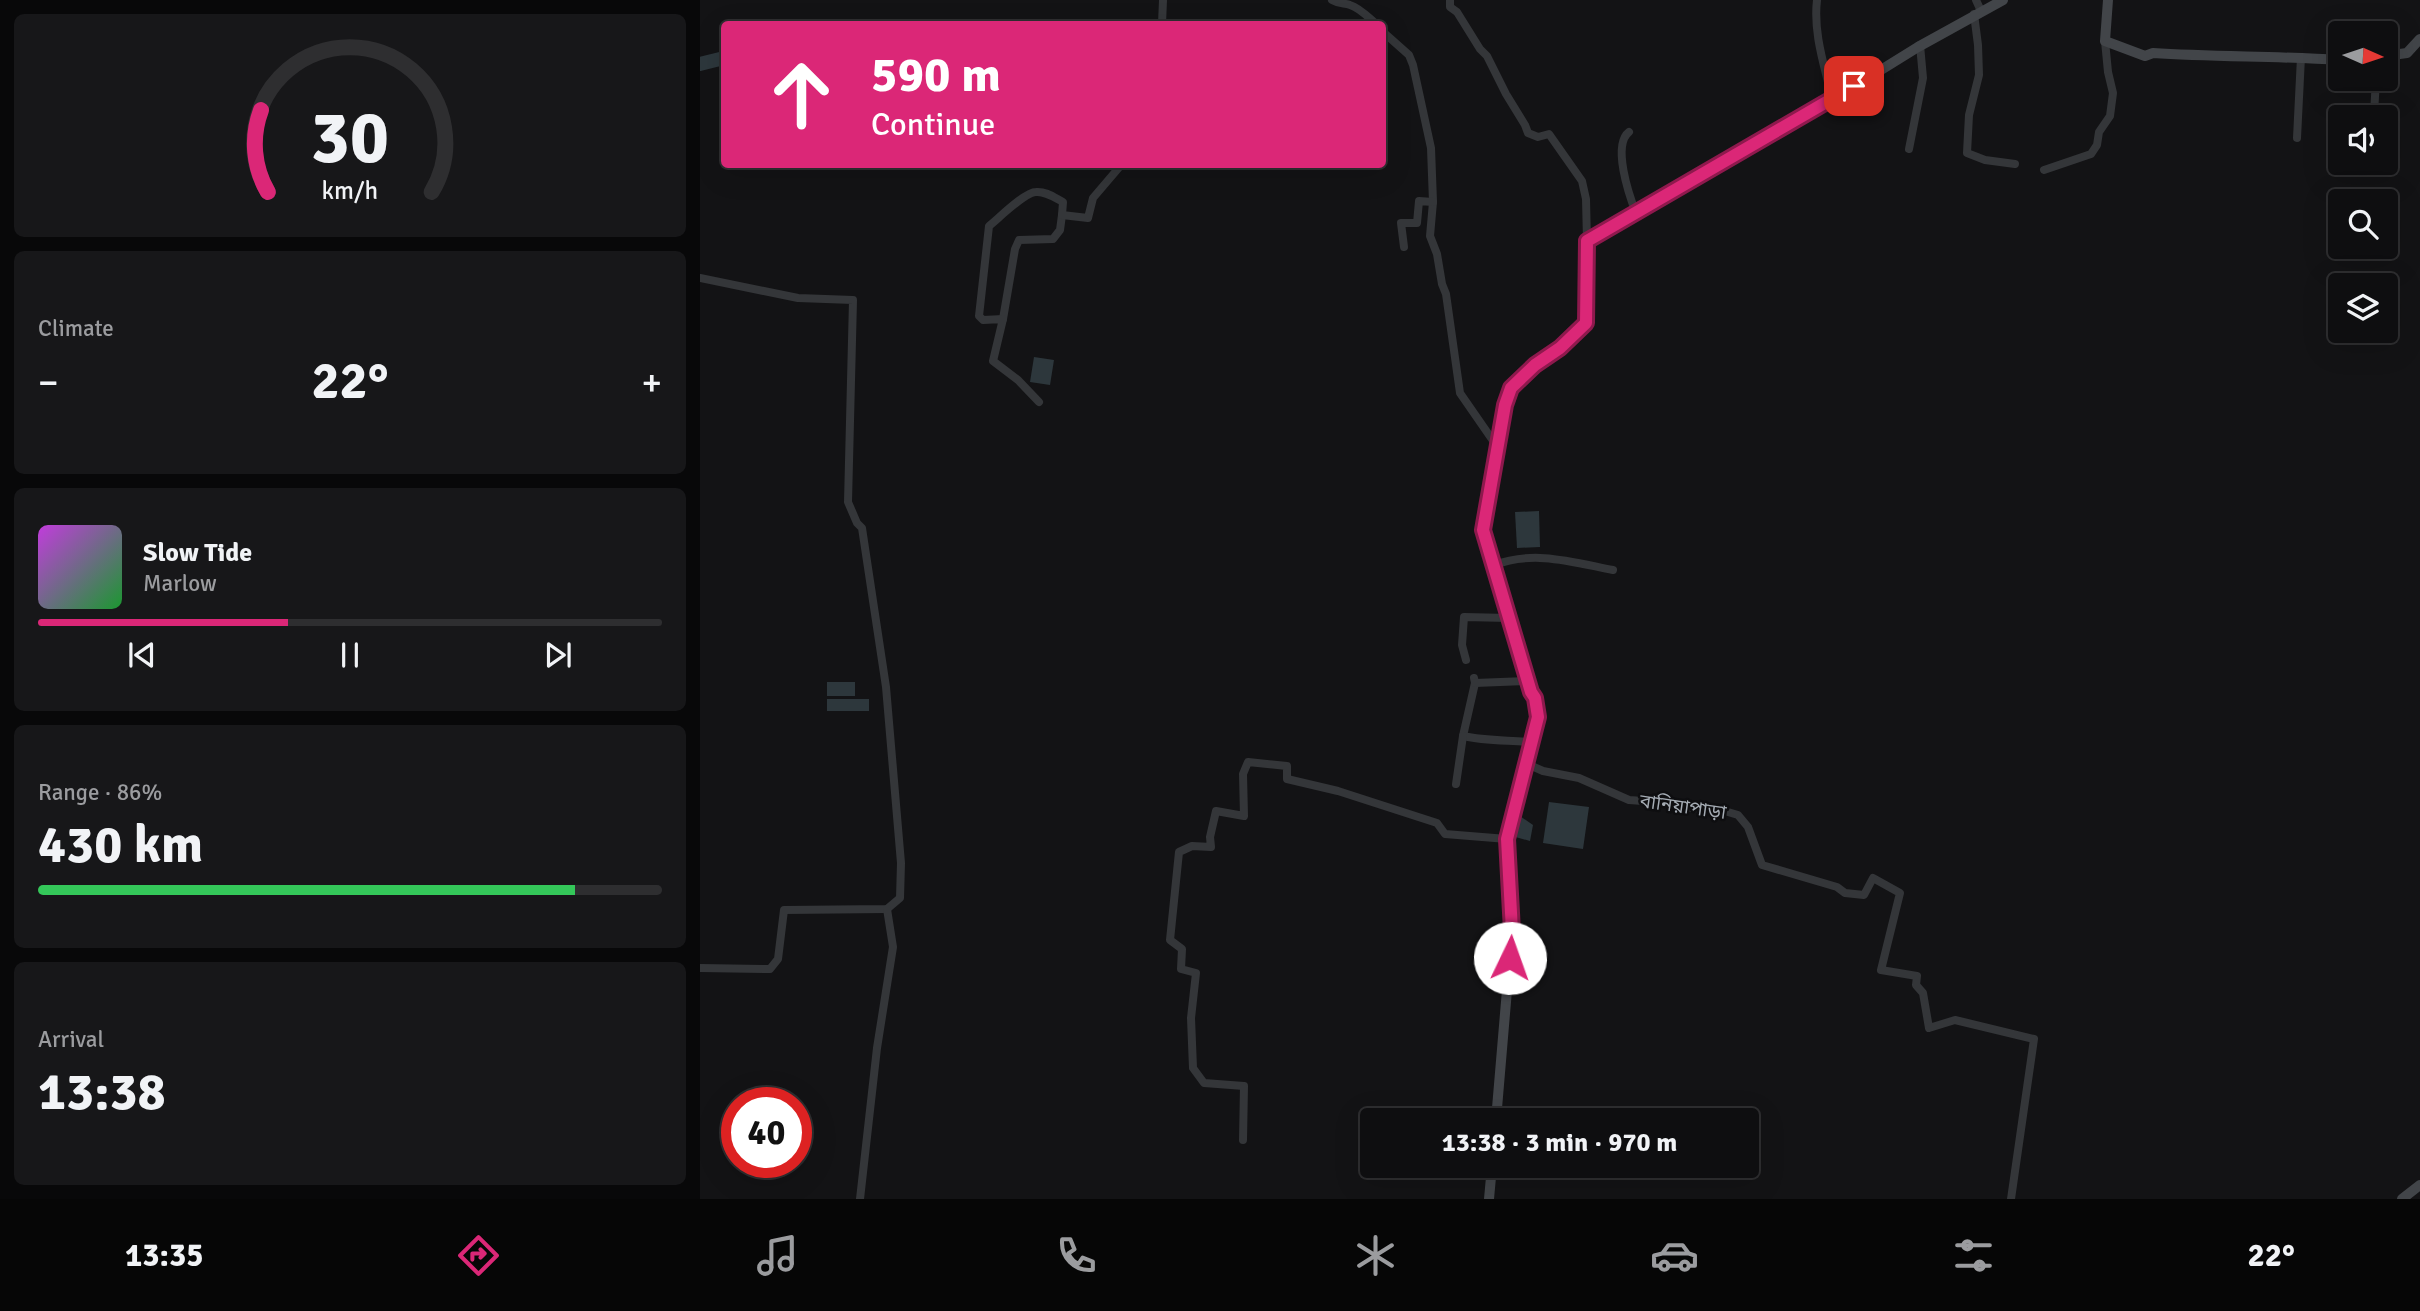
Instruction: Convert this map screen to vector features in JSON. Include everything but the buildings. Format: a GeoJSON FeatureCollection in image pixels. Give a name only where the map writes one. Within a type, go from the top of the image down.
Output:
{"type":"FeatureCollection","features":[{"type":"Feature","properties":{"kind":"street"},"geometry":{"type":"LineString","coordinates":[[1162,21],[1163,0]]}},
{"type":"Feature","properties":{"kind":"street"},"geometry":{"type":"LineString","coordinates":[[1332,0],[1351,5],[1373,21]]}},
{"type":"Feature","properties":{"kind":"street"},"geometry":{"type":"LineString","coordinates":[[1450,0],[1450,7],[1457,12],[1488,56],[1528,134],[1538,137],[1549,134],[1582,181],[1586,199],[1586,323],[1563,346],[1535,365],[1511,388],[1496,445],[1483,530],[1527,681],[1535,698],[1538,717],[1507,839],[1512,931],[1497,1108]]}},
{"type":"Feature","properties":{"kind":"street"},"geometry":{"type":"LineString","coordinates":[[1817,0],[1815,20],[1832,99]]}},
{"type":"Feature","properties":{"kind":"street"},"geometry":{"type":"LineString","coordinates":[[1587,241],[1832,99],[1977,8],[2003,0]]}},
{"type":"Feature","properties":{"kind":"street"},"geometry":{"type":"LineString","coordinates":[[2045,170],[2091,154],[2099,132],[2110,117],[2113,93],[2105,41],[2108,0]]}},
{"type":"Feature","properties":{"kind":"street"},"geometry":{"type":"LineString","coordinates":[[1977,8],[1979,75],[1969,115],[1967,153],[1985,160],[2015,164]]}},
{"type":"Feature","properties":{"kind":"street"},"geometry":{"type":"LineString","coordinates":[[1386,35],[1409,55],[1413,65],[1431,148],[1433,202],[1430,236],[1446,294],[1460,393],[1496,445]]}},
{"type":"Feature","properties":{"kind":"street"},"geometry":{"type":"LineString","coordinates":[[2398,54],[2407,53],[2420,39]]}},
{"type":"Feature","properties":{"kind":"street"},"geometry":{"type":"LineString","coordinates":[[2105,41],[2145,55],[2152,53],[2219,58],[2328,59]]}},
{"type":"Feature","properties":{"kind":"street"},"geometry":{"type":"LineString","coordinates":[[1909,149],[1923,78],[1920,45]]}},
{"type":"Feature","properties":{"kind":"street"},"geometry":{"type":"LineString","coordinates":[[2297,138],[2301,57]]}},
{"type":"Feature","properties":{"kind":"street"},"geometry":{"type":"LineString","coordinates":[[1629,132],[1624,135],[1620,147],[1629,195],[1636,213]]}},
{"type":"Feature","properties":{"kind":"street"},"geometry":{"type":"LineString","coordinates":[[1062,215],[1088,218],[1093,198],[1119,168]]}},
{"type":"Feature","properties":{"kind":"street"},"geometry":{"type":"LineString","coordinates":[[1003,319],[983,320],[979,316],[989,226],[1027,195],[1035,192],[1048,194],[1063,202],[1060,230],[1053,239],[1019,240],[1015,248],[1003,319],[993,361],[1018,380],[1038,402]]}},
{"type":"Feature","properties":{"kind":"street"},"geometry":{"type":"LineString","coordinates":[[1404,247],[1401,223],[1417,223],[1419,201],[1433,202]]}},
{"type":"Feature","properties":{"kind":"street"},"geometry":{"type":"LineString","coordinates":[[700,278],[798,298],[853,300],[848,502],[862,528],[871,574],[886,687],[901,863],[900,898],[887,909],[784,910],[778,960],[771,969],[700,968]]}},
{"type":"Feature","properties":{"kind":"street"},"geometry":{"type":"LineString","coordinates":[[1494,565],[1517,558],[1546,557],[1613,570]]}},
{"type":"Feature","properties":{"kind":"street"},"geometry":{"type":"LineString","coordinates":[[1466,660],[1462,645],[1464,617],[1509,618]]}},
{"type":"Feature","properties":{"kind":"street"},"geometry":{"type":"LineString","coordinates":[[1456,784],[1474,680],[1527,681]]}},
{"type":"Feature","properties":{"kind":"street"},"geometry":{"type":"LineString","coordinates":[[1463,736],[1481,740],[1531,742]]}},
{"type":"Feature","properties":{"kind":"street"},"geometry":{"type":"LineString","coordinates":[[1243,1140],[1244,1086],[1204,1083],[1193,1068],[1191,1018],[1196,973],[1181,969],[1182,949],[1170,940],[1179,852],[1192,846],[1211,847],[1210,837],[1216,811],[1244,816],[1243,774],[1248,762],[1287,766],[1287,779],[1338,791],[1437,823],[1445,834],[1507,839]]}},
{"type":"Feature","properties":{"kind":"street","name":"বানিয়াপাড়া"},"geometry":{"type":"LineString","coordinates":[[1525,764],[1543,771],[1579,778],[1629,800],[1718,809],[1738,815],[1748,827],[1762,865],[1838,887],[1845,893],[1864,895],[1873,878],[1900,893],[1881,970],[1917,976],[1916,985],[1923,993],[1929,1028],[1955,1020],[2034,1040],[2011,1199]]}},
{"type":"Feature","properties":{"kind":"street"},"geometry":{"type":"LineString","coordinates":[[860,1199],[877,1048],[893,947],[887,909]]}},
{"type":"Feature","properties":{"kind":"street"},"geometry":{"type":"LineString","coordinates":[[1489,1199],[1491,1178]]}},
{"type":"Feature","properties":{"kind":"street"},"geometry":{"type":"LineString","coordinates":[[2402,1199],[2420,1185]]}},
{"type":"Feature","properties":{"kind":"shaded area"},"geometry":{"type":"Polygon","coordinates":[[[1034,357],[1054,360],[1050,385],[1030,382],[1034,357]]]}},
{"type":"Feature","properties":{"kind":"shaded area"},"geometry":{"type":"Polygon","coordinates":[[[1539,511],[1540,547],[1517,548],[1515,512],[1539,511]]]}},
{"type":"Feature","properties":{"kind":"shaded area"},"geometry":{"type":"Polygon","coordinates":[[[827,682],[855,682],[855,696],[827,696],[827,682]]]}},
{"type":"Feature","properties":{"kind":"shaded area"},"geometry":{"type":"Polygon","coordinates":[[[827,699],[869,699],[869,711],[827,711],[827,699]]]}},
{"type":"Feature","properties":{"kind":"shaded area"},"geometry":{"type":"Polygon","coordinates":[[[1549,802],[1589,807],[1583,849],[1543,843],[1549,802]]]}},
{"type":"Feature","properties":{"kind":"shaded area"},"geometry":{"type":"Polygon","coordinates":[[[1517,814],[1533,825],[1530,841],[1512,836],[1517,814]]]}},
{"type":"Feature","properties":{"kind":"waterway"},"geometry":{"type":"LineString","coordinates":[[700,64],[721,59]]}},
{"type":"Feature","properties":{"kind":"route"},"geometry":{"type":"LineString","coordinates":[[1510,958],[1512,931],[1507,839],[1538,717],[1535,698],[1483,530],[1496,445],[1511,388],[1586,323],[1587,241],[1810,114],[1854,86]]}}]}
